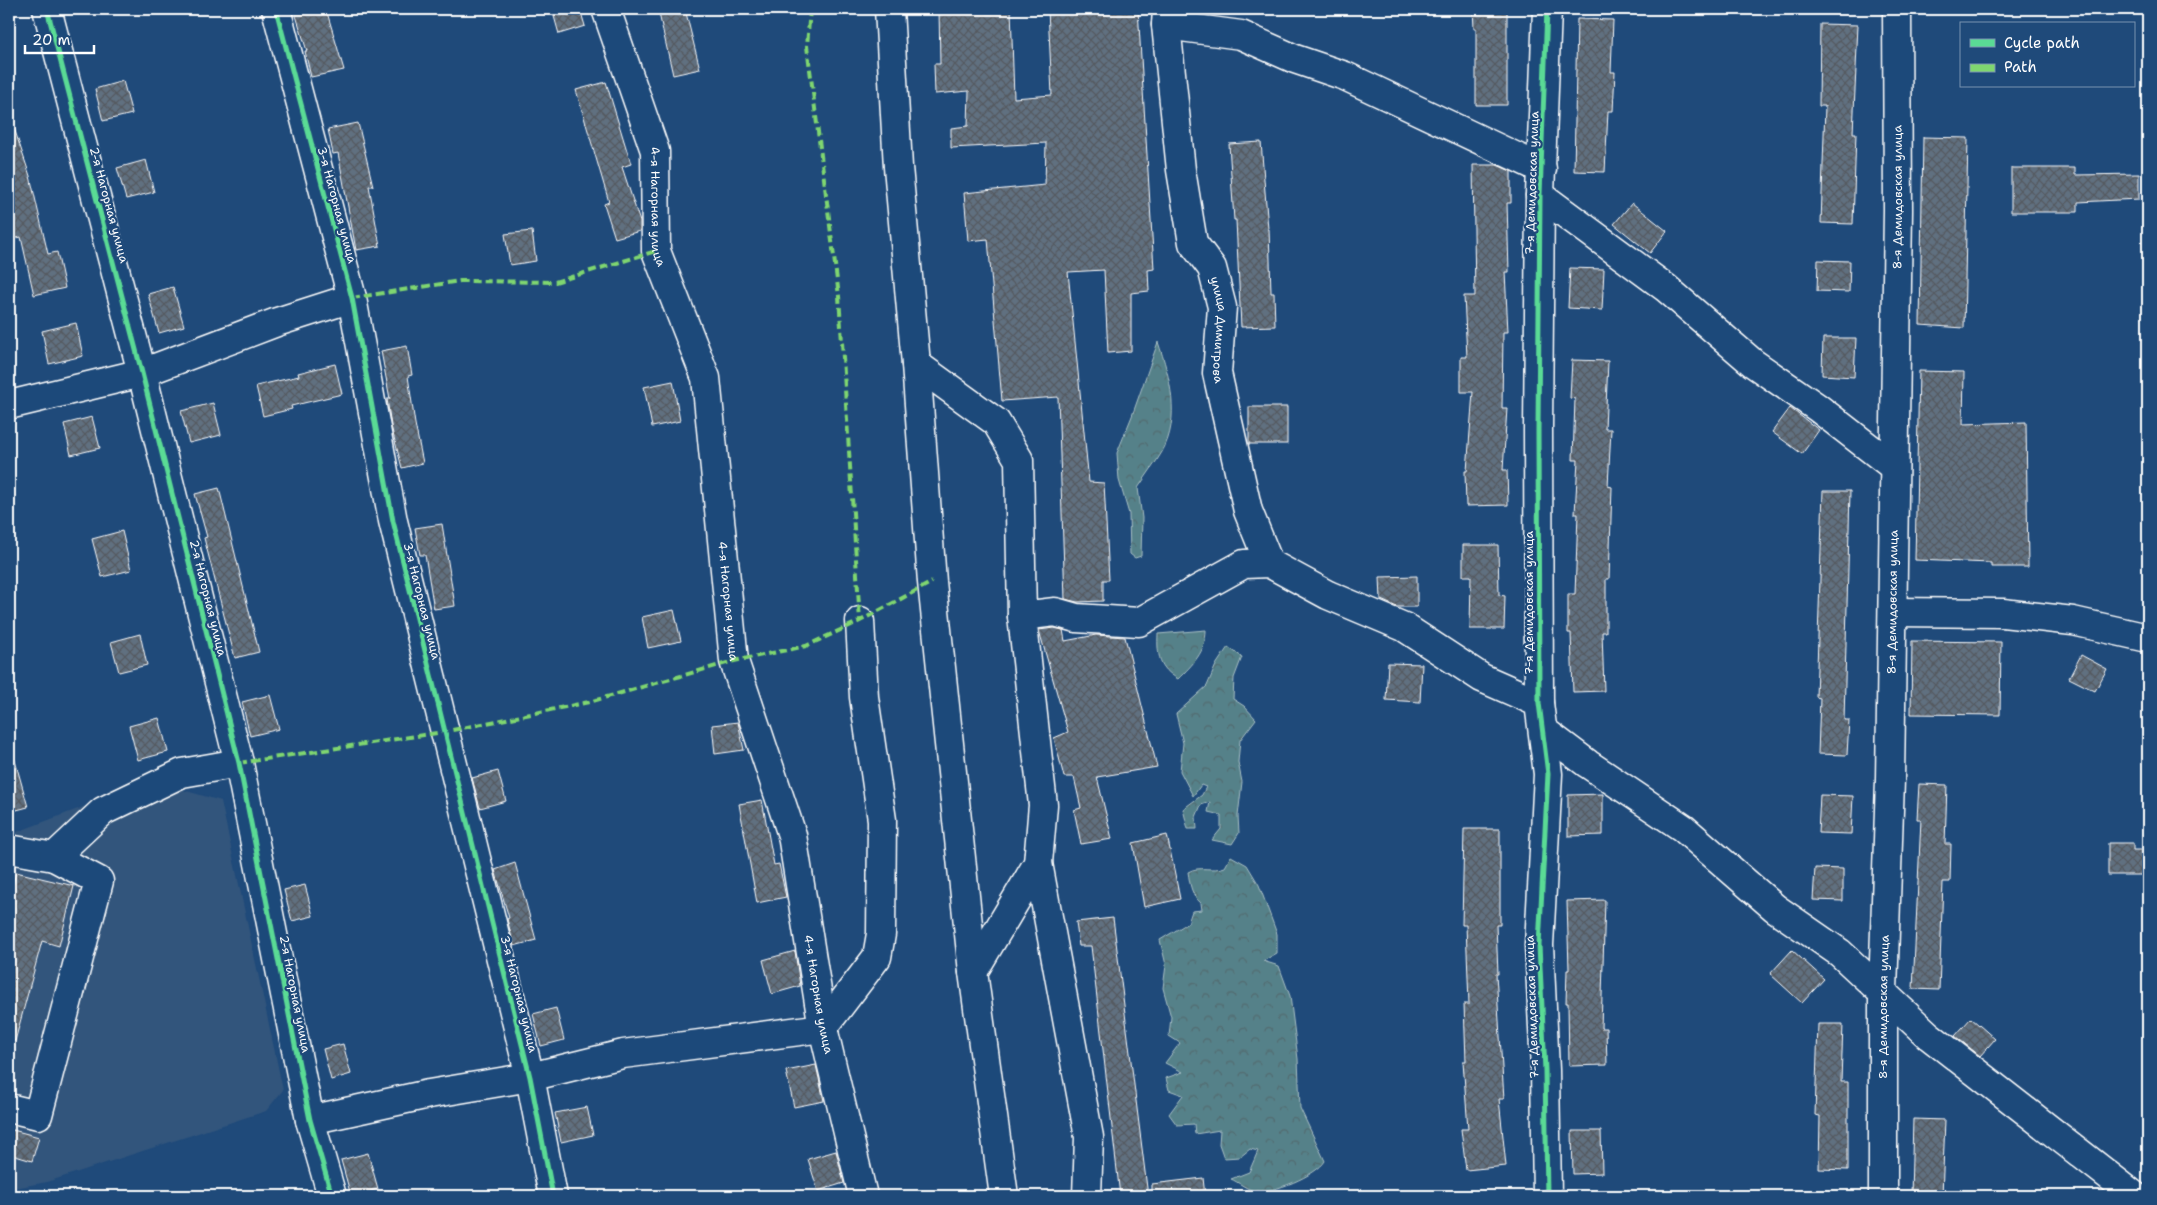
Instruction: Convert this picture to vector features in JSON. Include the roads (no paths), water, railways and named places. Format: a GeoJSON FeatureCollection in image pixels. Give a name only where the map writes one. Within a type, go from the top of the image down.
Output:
{"type":"FeatureCollection","features":[{"type":"Feature","properties":{"kind":"street","name":"2-я Нагорная улица"},"geometry":{"type":"LineString","coordinates":[[47,9],[142,372],[239,763],[310,1120],[332,1196]]}},
{"type":"Feature","properties":{"kind":"street","name":"3-я Нагорная улица"},"geometry":{"type":"LineString","coordinates":[[276,9],[352,298],[393,521],[530,1077],[554,1196]]}},
{"type":"Feature","properties":{"kind":"street","name":"4-я Нагорная улица"},"geometry":{"type":"LineString","coordinates":[[606,9],[655,150],[656,251],[706,378],[734,661],[792,835],[823,1028],[864,1196]]}},
{"type":"Feature","properties":{"kind":"street"},"geometry":{"type":"LineString","coordinates":[[889,9],[898,167],[916,364],[932,582],[972,972],[1004,1196]]}},
{"type":"Feature","properties":{"kind":"street","name":"7-я Демидовская улица"},"geometry":{"type":"LineString","coordinates":[[1547,9],[1541,182],[1539,703],[1548,774],[1539,946],[1545,1070],[1547,1196]]}},
{"type":"Feature","properties":{"kind":"street","name":"8-я Демидовская улица"},"geometry":{"type":"LineString","coordinates":[[1883,1196],[1883,991],[1890,780],[1898,210],[1897,9]]}},
{"type":"Feature","properties":{"kind":"street"},"geometry":{"type":"LineString","coordinates":[[1167,17],[1241,35],[1295,59],[1345,76],[1541,182],[1753,363],[1818,408],[1894,467]]}},
{"type":"Feature","properties":{"kind":"street","name":"улица Димитрова"},"geometry":{"type":"LineString","coordinates":[[1167,17],[1181,170],[1193,243],[1212,268],[1222,307],[1217,373],[1248,511],[1268,563]]}},
{"type":"Feature","properties":{"kind":"street"},"geometry":{"type":"LineString","coordinates":[[9,405],[142,372],[277,322],[352,298]]}},
{"type":"Feature","properties":{"kind":"street"},"geometry":{"type":"LineString","coordinates":[[916,364],[996,422],[1019,460],[1022,616],[1043,805],[1038,863],[1089,1138],[1087,1196]]}},
{"type":"Feature","properties":{"kind":"street"},"geometry":{"type":"LineString","coordinates":[[1022,616],[1055,612],[1076,618],[1139,622],[1244,564],[1268,563],[1328,595],[1404,628],[1482,678],[1539,703]]}},
{"type":"Feature","properties":{"kind":"street"},"geometry":{"type":"LineString","coordinates":[[1893,612],[2003,614],[2064,620],[2148,638]]}},
{"type":"Feature","properties":{"kind":"street"},"geometry":{"type":"LineString","coordinates":[[310,1120],[429,1094],[530,1077],[623,1054],[823,1028],[876,957],[881,934],[882,820],[864,696],[860,621]]}},
{"type":"Feature","properties":{"kind":"street"},"geometry":{"type":"LineString","coordinates":[[1544,731],[1588,764],[1683,828],[1775,908],[1840,953],[1883,991],[1928,1035],[2135,1196]]}},
{"type":"Feature","properties":{"kind":"street"},"geometry":{"type":"LineString","coordinates":[[54,857],[103,810],[182,773],[239,763]]}},
{"type":"Feature","properties":{"kind":"street"},"geometry":{"type":"LineString","coordinates":[[9,849],[54,857],[99,881],[38,1115],[9,1108]]}},
{"type":"Feature","properties":{"kind":"street"},"geometry":{"type":"LineString","coordinates":[[972,972],[1038,863]]}}]}
